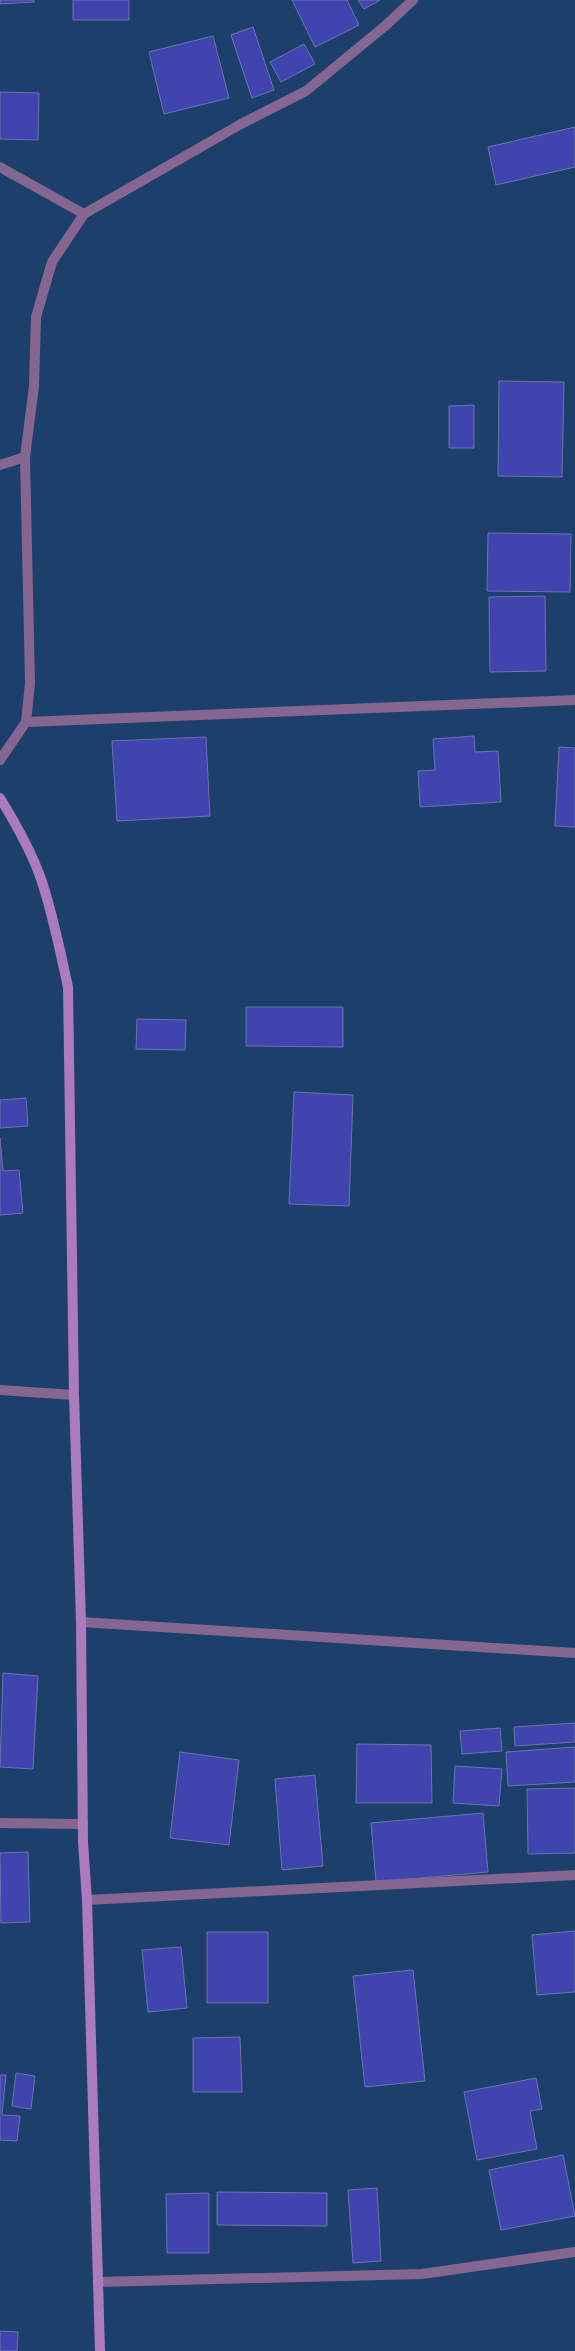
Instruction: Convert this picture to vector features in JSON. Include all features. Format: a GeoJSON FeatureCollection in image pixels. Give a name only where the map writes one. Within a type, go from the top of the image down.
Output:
{"type":"FeatureCollection","features":[{"type":"Feature","properties":{"kind":"street"},"geometry":{"type":"LineString","coordinates":[[0,760],[26,722],[30,683],[25,456],[34,386],[36,317],[52,262],[84,214],[241,124],[306,91],[385,26],[413,0]]}},
{"type":"Feature","properties":{"kind":"street"},"geometry":{"type":"LineString","coordinates":[[0,167],[84,214]]}},
{"type":"Feature","properties":{"kind":"street"},"geometry":{"type":"LineString","coordinates":[[0,465],[25,456]]}},
{"type":"Feature","properties":{"kind":"street"},"geometry":{"type":"LineString","coordinates":[[26,722],[575,700]]}},
{"type":"Feature","properties":{"kind":"street"},"geometry":{"type":"LineString","coordinates":[[0,798],[20,830],[41,879],[57,934],[68,987],[74,1395],[81,1622],[83,1824],[87,1900],[100,2351]]}},
{"type":"Feature","properties":{"kind":"street"},"geometry":{"type":"LineString","coordinates":[[0,1390],[74,1395]]}},
{"type":"Feature","properties":{"kind":"street"},"geometry":{"type":"LineString","coordinates":[[81,1622],[575,1653]]}},
{"type":"Feature","properties":{"kind":"street"},"geometry":{"type":"LineString","coordinates":[[0,1823],[83,1824]]}},
{"type":"Feature","properties":{"kind":"street"},"geometry":{"type":"LineString","coordinates":[[87,1900],[575,1875]]}},
{"type":"Feature","properties":{"kind":"street"},"geometry":{"type":"LineString","coordinates":[[98,2282],[422,2274],[575,2252]]}},
{"type":"Feature","properties":{"kind":"building"},"geometry":{"type":"Polygon","coordinates":[[[0,0],[34,0],[34,2],[0,4],[0,0]]]}},
{"type":"Feature","properties":{"kind":"building"},"geometry":{"type":"Polygon","coordinates":[[[73,0],[129,0],[129,20],[73,20],[73,0]]]}},
{"type":"Feature","properties":{"kind":"building"},"geometry":{"type":"Polygon","coordinates":[[[292,0],[347,0],[359,25],[315,47],[292,0]]]}},
{"type":"Feature","properties":{"kind":"building"},"geometry":{"type":"Polygon","coordinates":[[[358,0],[380,0],[364,9],[358,0]]]}},
{"type":"Feature","properties":{"kind":"building"},"geometry":{"type":"Polygon","coordinates":[[[253,27],[274,90],[252,98],[231,35],[253,27]]]}},
{"type":"Feature","properties":{"kind":"building"},"geometry":{"type":"Polygon","coordinates":[[[213,36],[229,98],[164,114],[149,52],[213,36]]]}},
{"type":"Feature","properties":{"kind":"building"},"geometry":{"type":"Polygon","coordinates":[[[304,44],[315,64],[281,82],[270,62],[304,44]]]}},
{"type":"Feature","properties":{"kind":"building"},"geometry":{"type":"Polygon","coordinates":[[[0,92],[39,93],[38,140],[0,139],[0,92]]]}},
{"type":"Feature","properties":{"kind":"building"},"geometry":{"type":"Polygon","coordinates":[[[575,127],[575,167],[496,185],[488,147],[575,127]]]}},
{"type":"Feature","properties":{"kind":"building"},"geometry":{"type":"Polygon","coordinates":[[[499,381],[564,382],[562,477],[498,476],[499,381]]]}},
{"type":"Feature","properties":{"kind":"building"},"geometry":{"type":"Polygon","coordinates":[[[474,405],[474,448],[449,448],[449,406],[474,405]]]}},
{"type":"Feature","properties":{"kind":"building"},"geometry":{"type":"Polygon","coordinates":[[[488,533],[571,534],[570,592],[487,591],[488,533]]]}},
{"type":"Feature","properties":{"kind":"building"},"geometry":{"type":"Polygon","coordinates":[[[545,596],[546,671],[490,672],[489,597],[545,596]]]}},
{"type":"Feature","properties":{"kind":"building"},"geometry":{"type":"Polygon","coordinates":[[[474,736],[475,752],[498,751],[501,802],[420,807],[418,771],[435,770],[433,739],[474,736]]]}},
{"type":"Feature","properties":{"kind":"building"},"geometry":{"type":"Polygon","coordinates":[[[206,737],[210,816],[117,821],[112,741],[206,737]]]}},
{"type":"Feature","properties":{"kind":"building"},"geometry":{"type":"Polygon","coordinates":[[[559,747],[575,748],[575,827],[555,826],[559,747]]]}},
{"type":"Feature","properties":{"kind":"building"},"geometry":{"type":"Polygon","coordinates":[[[246,1007],[343,1007],[343,1047],[246,1046],[246,1007]]]}},
{"type":"Feature","properties":{"kind":"building"},"geometry":{"type":"Polygon","coordinates":[[[137,1019],[186,1020],[185,1050],[136,1049],[137,1019]]]}},
{"type":"Feature","properties":{"kind":"building"},"geometry":{"type":"Polygon","coordinates":[[[294,1092],[353,1095],[349,1206],[289,1204],[294,1092]]]}},
{"type":"Feature","properties":{"kind":"building"},"geometry":{"type":"Polygon","coordinates":[[[26,1098],[28,1126],[0,1128],[0,1100],[26,1098]]]}},
{"type":"Feature","properties":{"kind":"building"},"geometry":{"type":"Polygon","coordinates":[[[0,1138],[3,1171],[19,1170],[23,1213],[0,1215],[0,1138]]]}},
{"type":"Feature","properties":{"kind":"building"},"geometry":{"type":"Polygon","coordinates":[[[3,1673],[38,1676],[33,1769],[0,1767],[3,1673]]]}},
{"type":"Feature","properties":{"kind":"building"},"geometry":{"type":"Polygon","coordinates":[[[575,1723],[575,1742],[515,1746],[514,1727],[575,1723]]]}},
{"type":"Feature","properties":{"kind":"building"},"geometry":{"type":"Polygon","coordinates":[[[500,1728],[502,1751],[462,1754],[460,1731],[500,1728]]]}},
{"type":"Feature","properties":{"kind":"building"},"geometry":{"type":"Polygon","coordinates":[[[357,1744],[431,1745],[432,1803],[356,1803],[357,1744]]]}},
{"type":"Feature","properties":{"kind":"building"},"geometry":{"type":"Polygon","coordinates":[[[575,1747],[575,1782],[508,1786],[506,1752],[575,1747]]]}},
{"type":"Feature","properties":{"kind":"building"},"geometry":{"type":"Polygon","coordinates":[[[180,1752],[239,1760],[229,1845],[170,1838],[180,1752]]]}},
{"type":"Feature","properties":{"kind":"building"},"geometry":{"type":"Polygon","coordinates":[[[455,1766],[502,1769],[499,1806],[453,1803],[455,1766]]]}},
{"type":"Feature","properties":{"kind":"building"},"geometry":{"type":"Polygon","coordinates":[[[315,1775],[323,1866],[282,1870],[275,1779],[315,1775]]]}},
{"type":"Feature","properties":{"kind":"building"},"geometry":{"type":"Polygon","coordinates":[[[575,1788],[575,1853],[528,1854],[527,1789],[575,1788]]]}},
{"type":"Feature","properties":{"kind":"building"},"geometry":{"type":"Polygon","coordinates":[[[483,1813],[488,1872],[376,1882],[371,1823],[483,1813]]]}},
{"type":"Feature","properties":{"kind":"building"},"geometry":{"type":"Polygon","coordinates":[[[28,1852],[30,1922],[1,1923],[0,1853],[28,1852]]]}},
{"type":"Feature","properties":{"kind":"building"},"geometry":{"type":"Polygon","coordinates":[[[575,1931],[575,1992],[537,1995],[532,1935],[575,1931]]]}},
{"type":"Feature","properties":{"kind":"building"},"geometry":{"type":"Polygon","coordinates":[[[207,1932],[268,1932],[268,2003],[207,2003],[207,1932]]]}},
{"type":"Feature","properties":{"kind":"building"},"geometry":{"type":"Polygon","coordinates":[[[181,1947],[187,2008],[148,2012],[142,1950],[181,1947]]]}},
{"type":"Feature","properties":{"kind":"building"},"geometry":{"type":"Polygon","coordinates":[[[413,1970],[425,2081],[365,2087],[353,1976],[413,1970]]]}},
{"type":"Feature","properties":{"kind":"building"},"geometry":{"type":"Polygon","coordinates":[[[240,2037],[242,2092],[193,2092],[193,2038],[240,2037]]]}},
{"type":"Feature","properties":{"kind":"building"},"geometry":{"type":"Polygon","coordinates":[[[16,2073],[35,2076],[31,2109],[12,2106],[16,2073]]]}},
{"type":"Feature","properties":{"kind":"building"},"geometry":{"type":"Polygon","coordinates":[[[0,2075],[6,2075],[2,2115],[20,2116],[17,2141],[0,2140],[0,2075]]]}},
{"type":"Feature","properties":{"kind":"building"},"geometry":{"type":"Polygon","coordinates":[[[536,2078],[542,2109],[530,2111],[537,2149],[477,2160],[464,2092],[536,2078]]]}},
{"type":"Feature","properties":{"kind":"building"},"geometry":{"type":"Polygon","coordinates":[[[563,2155],[575,2216],[501,2230],[489,2170],[563,2155]]]}},
{"type":"Feature","properties":{"kind":"building"},"geometry":{"type":"Polygon","coordinates":[[[377,2188],[381,2261],[353,2263],[348,2190],[377,2188]]]}},
{"type":"Feature","properties":{"kind":"building"},"geometry":{"type":"Polygon","coordinates":[[[217,2192],[327,2193],[327,2226],[217,2225],[217,2192]]]}},
{"type":"Feature","properties":{"kind":"building"},"geometry":{"type":"Polygon","coordinates":[[[209,2193],[209,2253],[167,2253],[166,2194],[209,2193]]]}},
{"type":"Feature","properties":{"kind":"building"},"geometry":{"type":"Polygon","coordinates":[[[0,2331],[18,2332],[17,2351],[0,2351],[0,2331]]]}}]}
